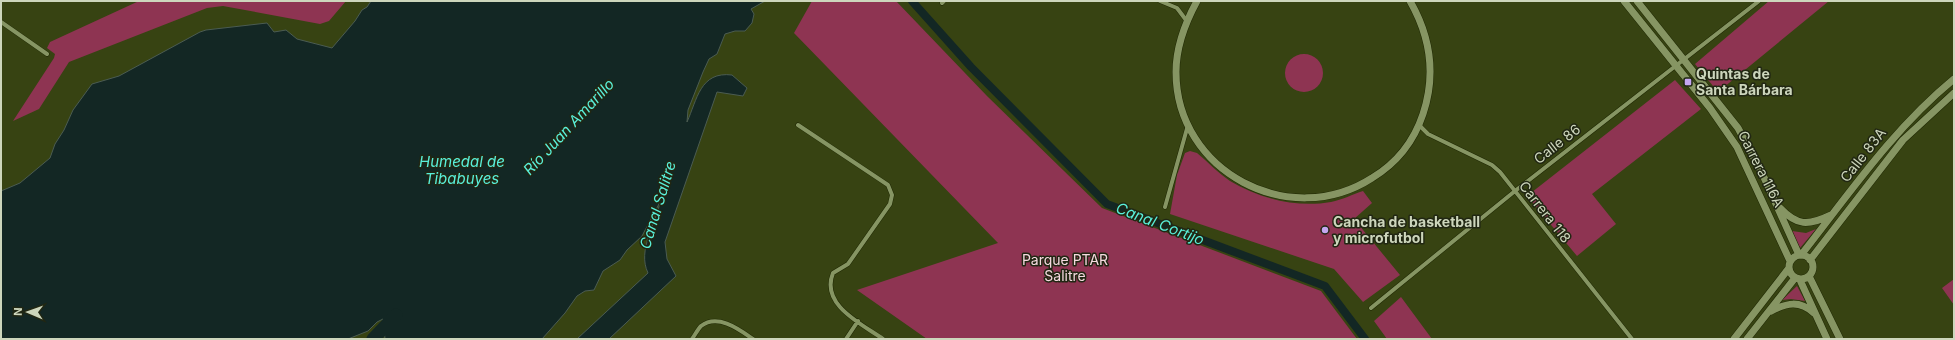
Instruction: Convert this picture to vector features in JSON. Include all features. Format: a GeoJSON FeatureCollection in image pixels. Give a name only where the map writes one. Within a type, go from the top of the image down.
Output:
{"type":"FeatureCollection","features":[{"type":"Feature","properties":{"kind":"street"},"geometry":{"type":"LineString","coordinates":[[1160,1],[1177,8],[1186,20]]}},
{"type":"Feature","properties":{"kind":"street"},"geometry":{"type":"LineString","coordinates":[[1197,1],[1186,20],[1178,46],[1176,73],[1179,100],[1188,125],[1199,144],[1213,161],[1230,176],[1252,188],[1277,196],[1305,199],[1334,196],[1361,186],[1379,174],[1405,150],[1420,126],[1428,99],[1431,71],[1428,43],[1419,16],[1410,1]]}},
{"type":"Feature","properties":{"kind":"street","name":"Carrera 116A"},"geometry":{"type":"LineString","coordinates":[[1624,1],[1710,108],[1737,147],[1790,265]]}},
{"type":"Feature","properties":{"kind":"street","name":"Carrera 116A"},"geometry":{"type":"LineString","coordinates":[[1637,1],[1738,128],[1776,203],[1800,255]]}},
{"type":"Feature","properties":{"kind":"street","name":"Calle 86"},"geometry":{"type":"LineString","coordinates":[[1371,308],[1515,191],[1759,1]]}},
{"type":"Feature","properties":{"kind":"street"},"geometry":{"type":"LineString","coordinates":[[1,22],[47,54]]}},
{"type":"Feature","properties":{"kind":"street","name":"Calle 83A"},"geometry":{"type":"LineString","coordinates":[[1800,255],[1883,150],[1913,115],[1954,79]]}},
{"type":"Feature","properties":{"kind":"street","name":"Calle 83A"},"geometry":{"type":"LineString","coordinates":[[1810,260],[1890,156],[1920,123],[1954,93]]}},
{"type":"Feature","properties":{"kind":"street"},"geometry":{"type":"LineString","coordinates":[[1913,115],[1920,123]]}},
{"type":"Feature","properties":{"kind":"street"},"geometry":{"type":"LineString","coordinates":[[798,125],[888,185],[892,195],[890,204],[848,264],[843,268],[835,270],[831,277],[830,284],[832,298],[838,306],[884,339]]}},
{"type":"Feature","properties":{"kind":"street"},"geometry":{"type":"LineString","coordinates":[[1165,207],[1188,125]]}},
{"type":"Feature","properties":{"kind":"street","name":"Carrera 118"},"geometry":{"type":"LineString","coordinates":[[1420,126],[1428,134],[1492,165],[1500,172],[1632,339]]}},
{"type":"Feature","properties":{"kind":"street"},"geometry":{"type":"LineString","coordinates":[[1883,150],[1890,156]]}},
{"type":"Feature","properties":{"kind":"street"},"geometry":{"type":"LineString","coordinates":[[1776,203],[1795,221],[1813,223],[1833,214]]}},
{"type":"Feature","properties":{"kind":"street"},"geometry":{"type":"LineString","coordinates":[[1734,339],[1790,265],[1800,255],[1810,260],[1813,265],[1809,276],[1797,279],[1747,339]]}},
{"type":"Feature","properties":{"kind":"street"},"geometry":{"type":"LineString","coordinates":[[1790,265],[1816,314],[1827,339]]}},
{"type":"Feature","properties":{"kind":"street"},"geometry":{"type":"LineString","coordinates":[[1809,276],[1840,339]]}},
{"type":"Feature","properties":{"kind":"street"},"geometry":{"type":"LineString","coordinates":[[1769,312],[1784,304],[1792,303],[1805,306],[1816,314]]}},
{"type":"Feature","properties":{"kind":"street"},"geometry":{"type":"LineString","coordinates":[[692,339],[702,326],[717,321],[735,326],[754,339]]}},
{"type":"Feature","properties":{"kind":"street"},"geometry":{"type":"LineString","coordinates":[[846,339],[858,321]]}},
{"type":"Feature","properties":{"kind":"green space"},"geometry":{"type":"Polygon","coordinates":[[[139,1],[346,1],[329,21],[320,24],[223,6],[207,8],[69,62],[39,109],[13,121],[54,58],[55,54],[47,48],[50,42],[139,1]]]}},
{"type":"Feature","properties":{"kind":"green space","name":"Parque PTAR Salitre"},"geometry":{"type":"Polygon","coordinates":[[[812,1],[896,1],[987,96],[1102,208],[1321,291],[1357,339],[927,339],[857,290],[998,243],[794,33],[812,1]]]}},
{"type":"Feature","properties":{"kind":"green space"},"geometry":{"type":"Polygon","coordinates":[[[1769,1],[1829,1],[1718,92],[1695,64],[1769,1]]]}},
{"type":"Feature","properties":{"kind":"green space"},"geometry":{"type":"Polygon","coordinates":[[[1304,54],[1314,57],[1320,63],[1323,73],[1320,83],[1314,89],[1304,92],[1294,89],[1288,83],[1285,73],[1288,63],[1294,57],[1304,54]]]}},
{"type":"Feature","properties":{"kind":"green space"},"geometry":{"type":"Polygon","coordinates":[[[1675,80],[1701,109],[1592,194],[1616,224],[1577,256],[1527,196],[1675,80]]]}},
{"type":"Feature","properties":{"kind":"green space"},"geometry":{"type":"Polygon","coordinates":[[[1190,151],[1197,153],[1221,175],[1230,181],[1254,193],[1266,197],[1292,203],[1318,204],[1335,201],[1363,191],[1372,203],[1354,219],[1400,275],[1363,302],[1334,269],[1170,214],[1177,175],[1185,153],[1190,151]]]}},
{"type":"Feature","properties":{"kind":"green space"},"geometry":{"type":"Polygon","coordinates":[[[1816,229],[1800,248],[1792,231],[1806,233],[1816,229]]]}},
{"type":"Feature","properties":{"kind":"green space"},"geometry":{"type":"Polygon","coordinates":[[[1954,279],[1954,305],[1942,288],[1954,279]]]}},
{"type":"Feature","properties":{"kind":"green space"},"geometry":{"type":"Polygon","coordinates":[[[1797,286],[1805,301],[1791,299],[1782,300],[1797,286]]]}},
{"type":"Feature","properties":{"kind":"green space"},"geometry":{"type":"Polygon","coordinates":[[[1401,297],[1432,339],[1387,339],[1374,321],[1401,297]]]}},
{"type":"Feature","properties":{"kind":"water","name":"Humedal de Tibabuyes"},"geometry":{"type":"Polygon","coordinates":[[[371,1],[765,1],[751,9],[754,14],[752,23],[745,31],[735,31],[725,34],[717,54],[709,59],[688,110],[687,122],[697,96],[706,82],[721,75],[732,75],[747,88],[743,96],[717,92],[665,242],[667,259],[676,276],[609,339],[577,339],[648,273],[645,264],[646,246],[660,202],[642,236],[627,250],[620,260],[603,271],[594,290],[585,291],[577,296],[565,313],[542,339],[385,339],[383,319],[377,322],[368,331],[348,339],[1,339],[1,191],[20,183],[50,158],[55,144],[64,130],[73,110],[92,84],[119,76],[206,30],[267,23],[274,32],[286,30],[297,39],[332,48],[371,1]]]}},
{"type":"Feature","properties":{"kind":"waterway","name":"Canal Cortijo"},"geometry":{"type":"LineString","coordinates":[[912,1],[971,67],[1107,204],[1325,286],[1365,339]]}},
{"type":"Feature","properties":{"kind":"waterway","name":"Río Juan Amarillo"},"geometry":{"type":"LineString","coordinates":[[373,339],[396,315]]}},
{"type":"Feature","properties":{"kind":"place","name":"Quintas de Santa Bárbara"},"geometry":{"type":"Point","coordinates":[1688,82]}},
{"type":"Feature","properties":{"kind":"place","name":"Cancha de basketball y microfutbol"},"geometry":{"type":"Point","coordinates":[1325,230]}},
{"type":"Feature","properties":{"kind":"water label","name":"Canal Salitre"},"geometry":{"type":"Point","coordinates":[658,205]}}]}
